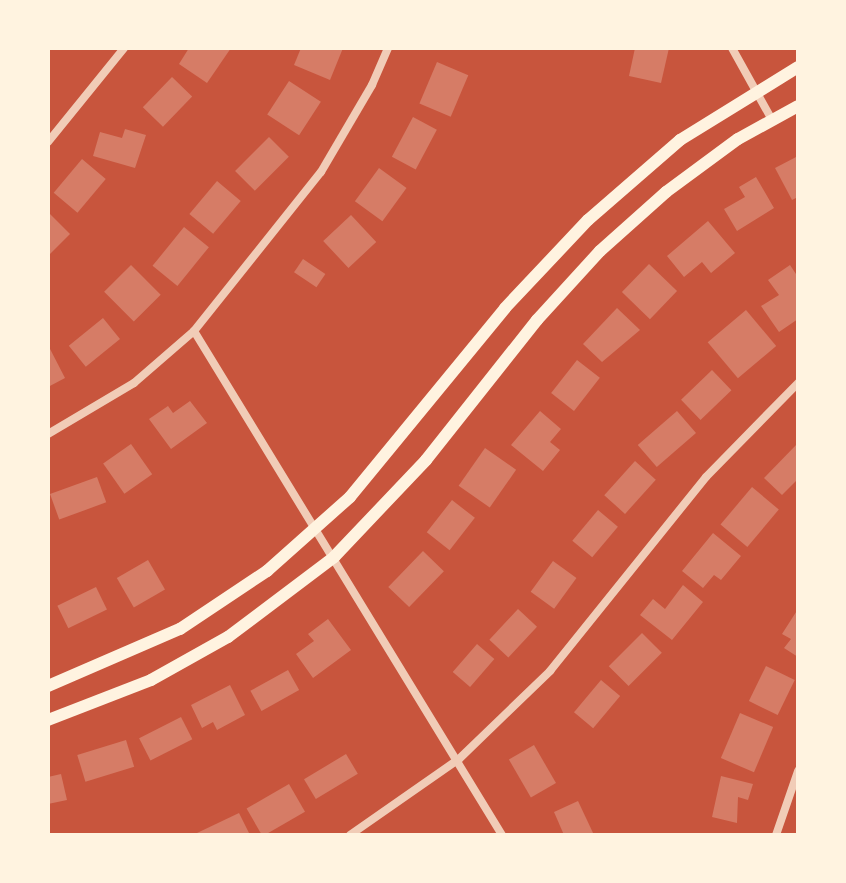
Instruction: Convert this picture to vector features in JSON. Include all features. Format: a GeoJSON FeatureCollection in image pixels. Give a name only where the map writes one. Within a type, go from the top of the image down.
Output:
{"type":"FeatureCollection","features":[{"type":"Feature","properties":{"kind":"main road"},"geometry":{"type":"LineString","coordinates":[[48,686],[180,629],[267,571],[314,532],[383,460],[566,241],[680,140],[798,67]]}},
{"type":"Feature","properties":{"kind":"main road"},"geometry":{"type":"LineString","coordinates":[[48,720],[151,680],[228,637],[334,557],[426,460],[600,251],[666,192],[772,120],[798,106]]}},
{"type":"Feature","properties":{"kind":"street"},"geometry":{"type":"LineString","coordinates":[[48,142],[124,48]]}},
{"type":"Feature","properties":{"kind":"street"},"geometry":{"type":"LineString","coordinates":[[48,434],[134,383],[194,331],[321,172],[372,85],[388,48]]}},
{"type":"Feature","properties":{"kind":"street"},"geometry":{"type":"LineString","coordinates":[[732,48],[772,120]]}},
{"type":"Feature","properties":{"kind":"street"},"geometry":{"type":"LineString","coordinates":[[194,331],[314,532],[334,557],[459,759],[502,835]]}},
{"type":"Feature","properties":{"kind":"street"},"geometry":{"type":"LineString","coordinates":[[350,835],[459,759],[550,671],[706,477],[798,383]]}},
{"type":"Feature","properties":{"kind":"street"},"geometry":{"type":"LineString","coordinates":[[776,835],[798,771]]}},
{"type":"Feature","properties":{"kind":"building"},"geometry":{"type":"Polygon","coordinates":[[[189,48],[231,48],[207,83],[179,64],[189,48]]]}},
{"type":"Feature","properties":{"kind":"building"},"geometry":{"type":"Polygon","coordinates":[[[301,48],[343,48],[330,80],[294,65],[301,48]]]}},
{"type":"Feature","properties":{"kind":"building"},"geometry":{"type":"Polygon","coordinates":[[[635,48],[669,48],[661,83],[629,76],[635,48]]]}},
{"type":"Feature","properties":{"kind":"building"},"geometry":{"type":"Polygon","coordinates":[[[437,62],[468,75],[451,117],[419,103],[437,62]]]}},
{"type":"Feature","properties":{"kind":"building"},"geometry":{"type":"Polygon","coordinates":[[[172,77],[192,96],[163,127],[143,107],[172,77]]]}},
{"type":"Feature","properties":{"kind":"building"},"geometry":{"type":"Polygon","coordinates":[[[289,81],[321,102],[299,135],[267,115],[289,81]]]}},
{"type":"Feature","properties":{"kind":"building"},"geometry":{"type":"Polygon","coordinates":[[[413,117],[437,130],[416,169],[392,157],[413,117]]]}},
{"type":"Feature","properties":{"kind":"building"},"geometry":{"type":"Polygon","coordinates":[[[125,129],[146,135],[135,168],[93,156],[100,132],[122,138],[125,129]]]}},
{"type":"Feature","properties":{"kind":"building"},"geometry":{"type":"Polygon","coordinates":[[[269,137],[289,157],[255,191],[235,171],[269,137]]]}},
{"type":"Feature","properties":{"kind":"building"},"geometry":{"type":"Polygon","coordinates":[[[798,156],[798,197],[792,200],[775,168],[798,156]]]}},
{"type":"Feature","properties":{"kind":"building"},"geometry":{"type":"Polygon","coordinates":[[[82,159],[106,179],[77,213],[54,193],[82,159]]]}},
{"type":"Feature","properties":{"kind":"building"},"geometry":{"type":"Polygon","coordinates":[[[379,168],[407,188],[382,221],[355,201],[379,168]]]}},
{"type":"Feature","properties":{"kind":"building"},"geometry":{"type":"Polygon","coordinates":[[[756,177],[774,208],[737,231],[724,209],[745,197],[739,187],[756,177]]]}},
{"type":"Feature","properties":{"kind":"building"},"geometry":{"type":"Polygon","coordinates":[[[217,181],[241,201],[213,234],[189,214],[217,181]]]}},
{"type":"Feature","properties":{"kind":"building"},"geometry":{"type":"Polygon","coordinates":[[[48,212],[70,234],[48,256],[48,212]]]}},
{"type":"Feature","properties":{"kind":"building"},"geometry":{"type":"Polygon","coordinates":[[[351,215],[376,242],[348,268],[323,241],[351,215]]]}},
{"type":"Feature","properties":{"kind":"building"},"geometry":{"type":"Polygon","coordinates":[[[708,221],[735,253],[711,273],[702,262],[684,277],[667,256],[708,221]]]}},
{"type":"Feature","properties":{"kind":"building"},"geometry":{"type":"Polygon","coordinates":[[[184,227],[209,247],[177,286],[153,266],[184,227]]]}},
{"type":"Feature","properties":{"kind":"building"},"geometry":{"type":"Polygon","coordinates":[[[303,259],[325,274],[316,287],[294,272],[303,259]]]}},
{"type":"Feature","properties":{"kind":"building"},"geometry":{"type":"Polygon","coordinates":[[[649,264],[677,291],[650,319],[622,292],[649,264]]]}},
{"type":"Feature","properties":{"kind":"building"},"geometry":{"type":"Polygon","coordinates":[[[131,265],[161,295],[134,322],[104,292],[131,265]]]}},
{"type":"Feature","properties":{"kind":"building"},"geometry":{"type":"Polygon","coordinates":[[[790,265],[798,277],[798,319],[779,332],[761,306],[779,295],[768,280],[790,265]]]}},
{"type":"Feature","properties":{"kind":"building"},"geometry":{"type":"Polygon","coordinates":[[[617,308],[640,330],[602,362],[583,344],[617,308]]]}},
{"type":"Feature","properties":{"kind":"building"},"geometry":{"type":"Polygon","coordinates":[[[746,310],[776,346],[738,378],[708,342],[746,310]]]}},
{"type":"Feature","properties":{"kind":"building"},"geometry":{"type":"Polygon","coordinates":[[[103,318],[120,339],[86,367],[69,346],[103,318]]]}},
{"type":"Feature","properties":{"kind":"building"},"geometry":{"type":"Polygon","coordinates":[[[48,345],[65,378],[48,387],[48,345]]]}},
{"type":"Feature","properties":{"kind":"building"},"geometry":{"type":"Polygon","coordinates":[[[577,360],[600,378],[574,411],[551,393],[577,360]]]}},
{"type":"Feature","properties":{"kind":"building"},"geometry":{"type":"Polygon","coordinates":[[[712,370],[731,390],[701,420],[681,400],[712,370]]]}},
{"type":"Feature","properties":{"kind":"building"},"geometry":{"type":"Polygon","coordinates":[[[190,401],[207,423],[171,449],[149,419],[168,406],[173,413],[190,401]]]}},
{"type":"Feature","properties":{"kind":"building"},"geometry":{"type":"Polygon","coordinates":[[[540,411],[561,429],[550,442],[560,450],[543,471],[511,445],[540,411]]]}},
{"type":"Feature","properties":{"kind":"building"},"geometry":{"type":"Polygon","coordinates":[[[677,411],[696,433],[657,467],[638,445],[677,411]]]}},
{"type":"Feature","properties":{"kind":"building"},"geometry":{"type":"Polygon","coordinates":[[[798,443],[798,479],[782,495],[764,478],[798,443]]]}},
{"type":"Feature","properties":{"kind":"building"},"geometry":{"type":"Polygon","coordinates":[[[131,444],[152,474],[124,494],[103,464],[131,444]]]}},
{"type":"Feature","properties":{"kind":"building"},"geometry":{"type":"Polygon","coordinates":[[[485,448],[516,470],[490,507],[459,486],[485,448]]]}},
{"type":"Feature","properties":{"kind":"building"},"geometry":{"type":"Polygon","coordinates":[[[635,461],[656,480],[625,514],[604,495],[635,461]]]}},
{"type":"Feature","properties":{"kind":"building"},"geometry":{"type":"Polygon","coordinates":[[[97,477],[106,502],[59,519],[50,494],[97,477]]]}},
{"type":"Feature","properties":{"kind":"building"},"geometry":{"type":"Polygon","coordinates":[[[752,487],[779,509],[747,547],[721,525],[752,487]]]}},
{"type":"Feature","properties":{"kind":"building"},"geometry":{"type":"Polygon","coordinates":[[[452,500],[475,518],[450,550],[427,532],[452,500]]]}},
{"type":"Feature","properties":{"kind":"building"},"geometry":{"type":"Polygon","coordinates":[[[598,510],[618,527],[592,557],[572,541],[598,510]]]}},
{"type":"Feature","properties":{"kind":"building"},"geometry":{"type":"Polygon","coordinates":[[[713,533],[741,556],[721,580],[714,575],[703,588],[682,571],[713,533]]]}},
{"type":"Feature","properties":{"kind":"building"},"geometry":{"type":"Polygon","coordinates":[[[423,551],[444,571],[409,607],[388,587],[423,551]]]}},
{"type":"Feature","properties":{"kind":"building"},"geometry":{"type":"Polygon","coordinates":[[[148,560],[165,589],[134,607],[117,578],[148,560]]]}},
{"type":"Feature","properties":{"kind":"building"},"geometry":{"type":"Polygon","coordinates":[[[553,561],[576,578],[554,609],[531,592],[553,561]]]}},
{"type":"Feature","properties":{"kind":"building"},"geometry":{"type":"Polygon","coordinates":[[[683,585],[703,602],[672,640],[640,615],[653,599],[665,609],[683,585]]]}},
{"type":"Feature","properties":{"kind":"building"},"geometry":{"type":"Polygon","coordinates":[[[96,587],[107,609],[68,628],[57,606],[96,587]]]}},
{"type":"Feature","properties":{"kind":"building"},"geometry":{"type":"Polygon","coordinates":[[[518,609],[537,627],[508,657],[489,640],[518,609]]]}},
{"type":"Feature","properties":{"kind":"building"},"geometry":{"type":"Polygon","coordinates":[[[798,609],[798,657],[784,648],[791,639],[782,634],[798,609]]]}},
{"type":"Feature","properties":{"kind":"building"},"geometry":{"type":"Polygon","coordinates":[[[328,619],[351,650],[313,678],[296,654],[314,641],[308,634],[328,619]]]}},
{"type":"Feature","properties":{"kind":"building"},"geometry":{"type":"Polygon","coordinates":[[[642,633],[662,653],[629,686],[609,666],[642,633]]]}},
{"type":"Feature","properties":{"kind":"building"},"geometry":{"type":"Polygon","coordinates":[[[477,644],[494,659],[470,687],[453,672],[477,644]]]}},
{"type":"Feature","properties":{"kind":"building"},"geometry":{"type":"Polygon","coordinates":[[[766,666],[795,680],[778,715],[749,701],[766,666]]]}},
{"type":"Feature","properties":{"kind":"building"},"geometry":{"type":"Polygon","coordinates":[[[288,670],[299,690],[262,711],[250,691],[288,670]]]}},
{"type":"Feature","properties":{"kind":"building"},"geometry":{"type":"Polygon","coordinates":[[[601,680],[620,696],[593,728],[574,712],[601,680]]]}},
{"type":"Feature","properties":{"kind":"building"},"geometry":{"type":"Polygon","coordinates":[[[230,685],[245,715],[217,730],[213,722],[202,728],[191,705],[230,685]]]}},
{"type":"Feature","properties":{"kind":"building"},"geometry":{"type":"Polygon","coordinates":[[[740,713],[773,727],[754,772],[721,758],[740,713]]]}},
{"type":"Feature","properties":{"kind":"building"},"geometry":{"type":"Polygon","coordinates":[[[181,717],[192,739],[150,761],[139,738],[181,717]]]}},
{"type":"Feature","properties":{"kind":"building"},"geometry":{"type":"Polygon","coordinates":[[[126,740],[134,767],[85,782],[77,755],[126,740]]]}},
{"type":"Feature","properties":{"kind":"building"},"geometry":{"type":"Polygon","coordinates":[[[534,745],[556,783],[531,798],[509,760],[534,745]]]}},
{"type":"Feature","properties":{"kind":"building"},"geometry":{"type":"Polygon","coordinates":[[[346,754],[358,774],[316,799],[304,779],[346,754]]]}},
{"type":"Feature","properties":{"kind":"building"},"geometry":{"type":"Polygon","coordinates":[[[61,774],[67,800],[48,804],[48,777],[61,774]]]}},
{"type":"Feature","properties":{"kind":"building"},"geometry":{"type":"Polygon","coordinates":[[[721,776],[753,784],[748,800],[738,797],[737,823],[712,817],[721,776]]]}},
{"type":"Feature","properties":{"kind":"building"},"geometry":{"type":"Polygon","coordinates":[[[289,784],[305,812],[262,835],[247,808],[289,784]]]}},
{"type":"Feature","properties":{"kind":"building"},"geometry":{"type":"Polygon","coordinates":[[[578,801],[594,835],[564,835],[554,812],[578,801]]]}},
{"type":"Feature","properties":{"kind":"building"},"geometry":{"type":"Polygon","coordinates":[[[239,813],[249,833],[198,835],[197,833],[239,813]]]}}]}
